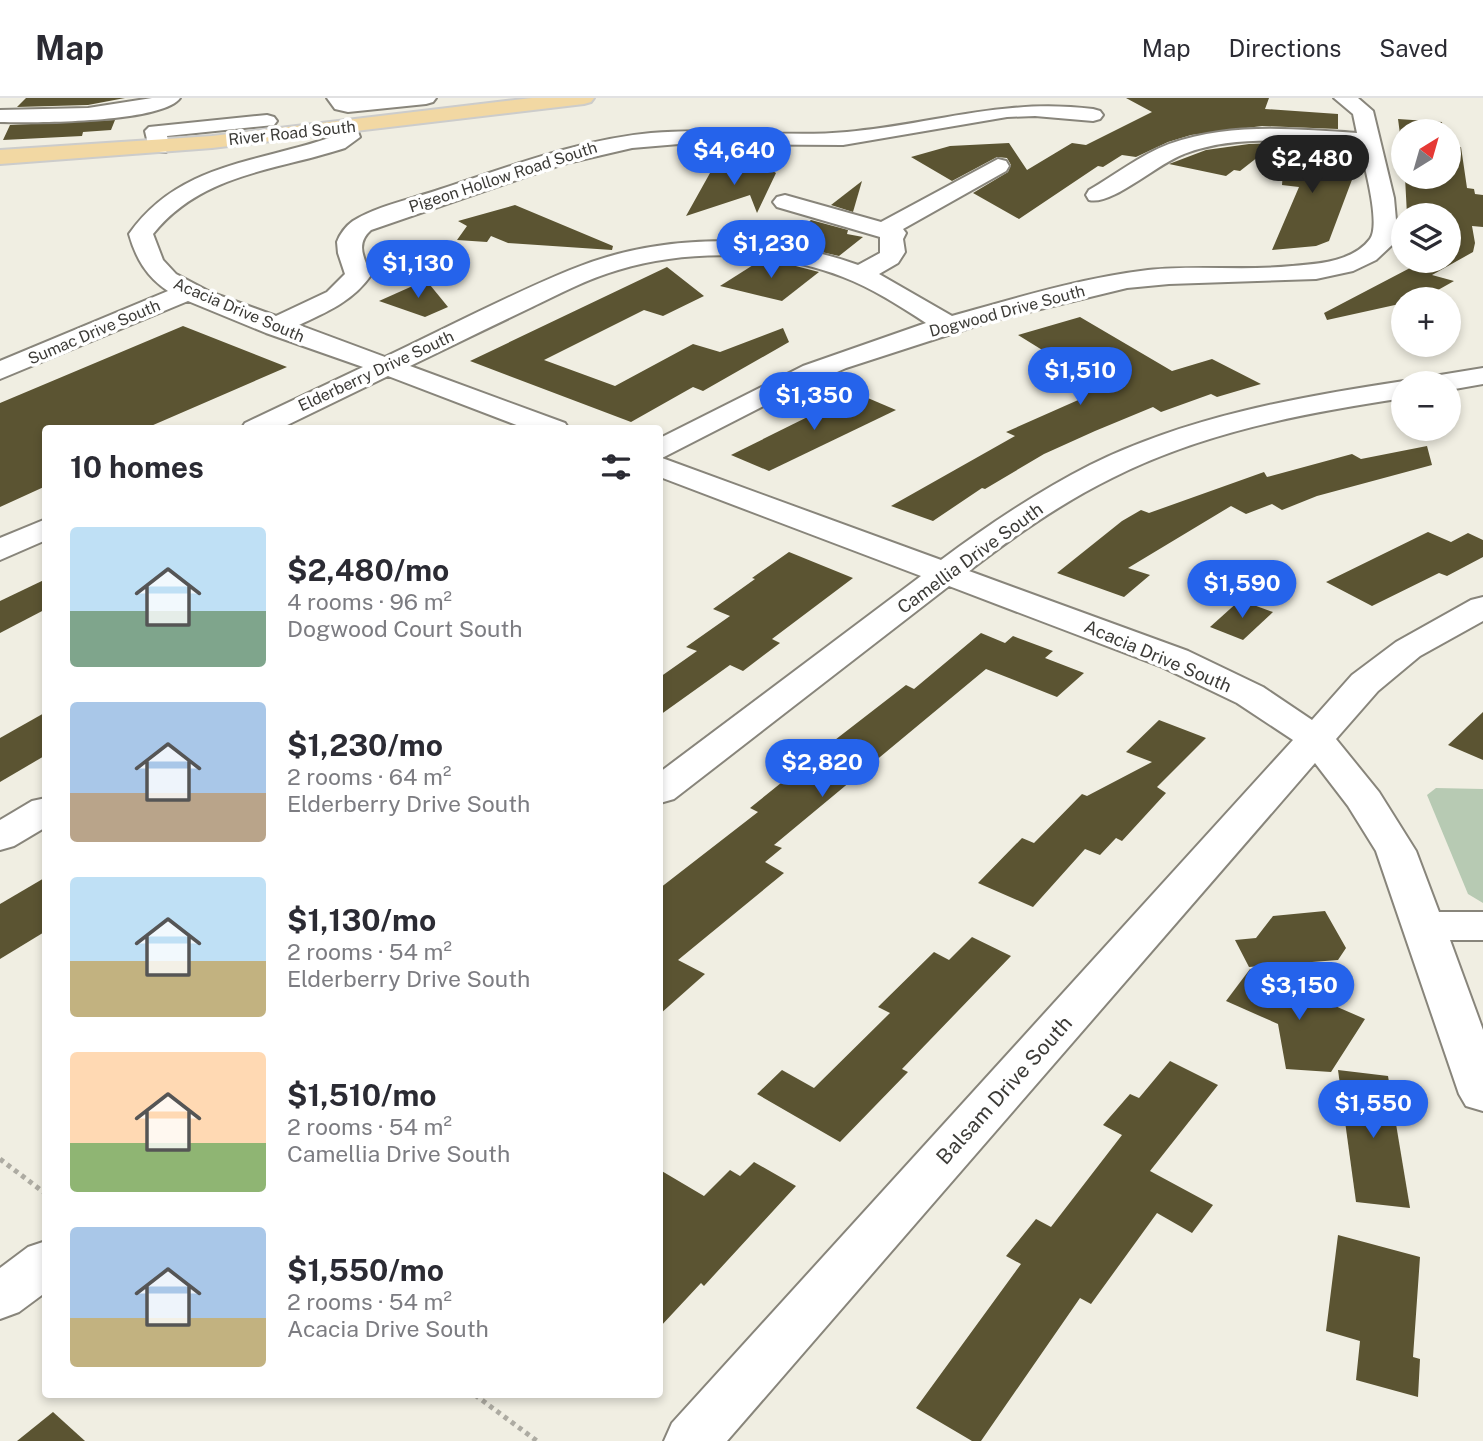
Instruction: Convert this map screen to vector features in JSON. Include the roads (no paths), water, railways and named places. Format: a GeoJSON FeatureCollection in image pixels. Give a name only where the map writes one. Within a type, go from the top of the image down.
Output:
{"type":"FeatureCollection","features":[{"type":"Feature","properties":{"kind":"main road","name":"River Road South"},"geometry":{"type":"LineString","coordinates":[[0,158],[158,147],[267,128],[348,128],[584,98]]}},
{"type":"Feature","properties":{"kind":"street"},"geometry":{"type":"LineString","coordinates":[[0,116],[79,114],[152,105],[170,98]]}},
{"type":"Feature","properties":{"kind":"street"},"geometry":{"type":"LineString","coordinates":[[267,128],[278,98]]}},
{"type":"Feature","properties":{"kind":"street"},"geometry":{"type":"LineString","coordinates":[[337,98],[342,105],[348,106],[426,98]]}},
{"type":"Feature","properties":{"kind":"street","name":"Dogwood Drive South"},"geometry":{"type":"LineString","coordinates":[[663,448],[750,402],[836,362],[948,325],[1061,293],[1170,275],[1287,275],[1313,272],[1351,262],[1371,252],[1384,240],[1386,225],[1363,111],[1344,98]]}},
{"type":"Feature","properties":{"kind":"street","name":"Pigeon Hollow Road South"},"geometry":{"type":"LineString","coordinates":[[275,327],[337,297],[358,275],[347,242],[351,233],[363,225],[590,148],[655,139],[824,139],[871,136],[921,127],[992,105],[1013,103],[1061,106],[1093,115]]}},
{"type":"Feature","properties":{"kind":"street","name":"Acacia Drive South"},"geometry":{"type":"LineString","coordinates":[[348,128],[349,137],[337,143],[218,176],[159,209],[141,234],[146,257],[155,269],[188,292],[275,327],[544,425]]}},
{"type":"Feature","properties":{"kind":"street"},"geometry":{"type":"LineString","coordinates":[[1097,195],[1166,154],[1205,142],[1263,136],[1368,140]]}},
{"type":"Feature","properties":{"kind":"street"},"geometry":{"type":"LineString","coordinates":[[886,229],[998,166]]}},
{"type":"Feature","properties":{"kind":"street"},"geometry":{"type":"LineString","coordinates":[[785,202],[894,233],[891,239],[893,252],[889,258],[859,275]]}},
{"type":"Feature","properties":{"kind":"street","name":"Elderberry Drive South"},"geometry":{"type":"LineString","coordinates":[[263,425],[579,275],[635,258],[704,250],[753,251],[811,259],[859,275],[948,325]]}},
{"type":"Feature","properties":{"kind":"street","name":"Sumac Drive South"},"geometry":{"type":"LineString","coordinates":[[0,371],[188,292]]}},
{"type":"Feature","properties":{"kind":"street"},"geometry":{"type":"LineString","coordinates":[[1461,379],[1483,376]]}},
{"type":"Feature","properties":{"kind":"street","name":"Camellia Drive South"},"geometry":{"type":"LineString","coordinates":[[663,789],[944,572],[1049,501],[1103,471],[1176,441],[1276,412],[1391,391]]}},
{"type":"Feature","properties":{"kind":"street","name":"Acacia Drive South"},"geometry":{"type":"LineString","coordinates":[[663,468],[1175,659],[1250,695],[1316,739],[1365,801],[1396,851],[1483,1094]]}},
{"type":"Feature","properties":{"kind":"street"},"geometry":{"type":"LineString","coordinates":[[0,550],[42,530]]}},
{"type":"Feature","properties":{"kind":"street","name":"Balsam Drive South"},"geometry":{"type":"LineString","coordinates":[[692,1441],[1365,683],[1408,649],[1483,607]]}},
{"type":"Feature","properties":{"kind":"street"},"geometry":{"type":"LineString","coordinates":[[0,837],[42,812]]}},
{"type":"Feature","properties":{"kind":"street"},"geometry":{"type":"LineString","coordinates":[[1422,926],[1483,926]]}},
{"type":"Feature","properties":{"kind":"street"},"geometry":{"type":"LineString","coordinates":[[0,1297],[42,1265]]}}]}
